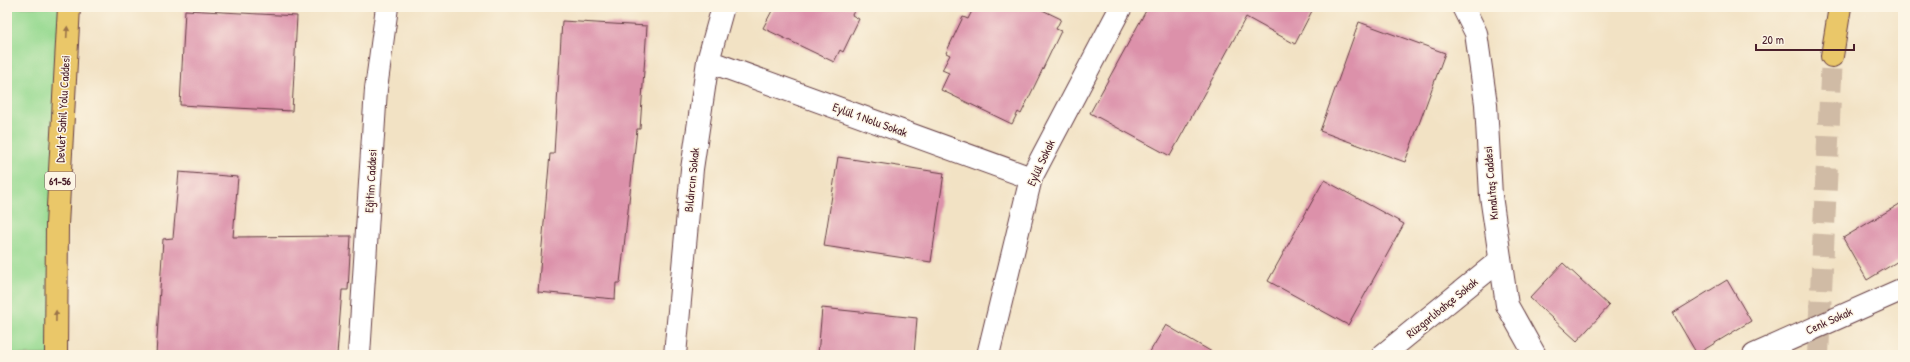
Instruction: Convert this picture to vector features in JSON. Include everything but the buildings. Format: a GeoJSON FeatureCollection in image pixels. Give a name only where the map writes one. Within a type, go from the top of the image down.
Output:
{"type":"FeatureCollection","features":[{"type":"Feature","properties":{"kind":"main road","name":"Devlet Sahil Yolu Caddesi"},"geometry":{"type":"LineString","coordinates":[[56,355],[58,225],[69,7]]}},
{"type":"Feature","properties":{"kind":"main road"},"geometry":{"type":"LineString","coordinates":[[1832,56],[1840,7]]}},
{"type":"Feature","properties":{"kind":"street","name":"Eğitim Caddesi"},"geometry":{"type":"LineString","coordinates":[[359,355],[376,89],[387,7]]}},
{"type":"Feature","properties":{"kind":"street","name":"Bıldırcın Sokak"},"geometry":{"type":"LineString","coordinates":[[676,355],[692,168],[708,61],[723,7]]}},
{"type":"Feature","properties":{"kind":"street","name":"Eylül Sokak"},"geometry":{"type":"LineString","coordinates":[[988,355],[1031,178],[1121,7]]}},
{"type":"Feature","properties":{"kind":"street","name":"Kınalıtaş Caddesi"},"geometry":{"type":"LineString","coordinates":[[1463,7],[1476,33],[1486,104],[1490,196],[1507,305],[1535,355]]}},
{"type":"Feature","properties":{"kind":"street","name":"Eylül 1 Nolu Sokak"},"geometry":{"type":"LineString","coordinates":[[708,61],[1031,178]]}},
{"type":"Feature","properties":{"kind":"street","name":"Rüzgarlıbahçe Sokak"},"geometry":{"type":"LineString","coordinates":[[1383,355],[1500,260]]}},
{"type":"Feature","properties":{"kind":"street","name":"Cenk Sokak"},"geometry":{"type":"LineString","coordinates":[[1754,355],[1903,289]]}},
{"type":"Feature","properties":{"kind":"green space"},"geometry":{"type":"Polygon","coordinates":[[[7,7],[69,7],[50,355],[7,355],[7,7]]]}},
{"type":"Feature","properties":{"kind":"tunnel"},"geometry":{"type":"LineString","coordinates":[[1818,355],[1832,56]]}}]}
